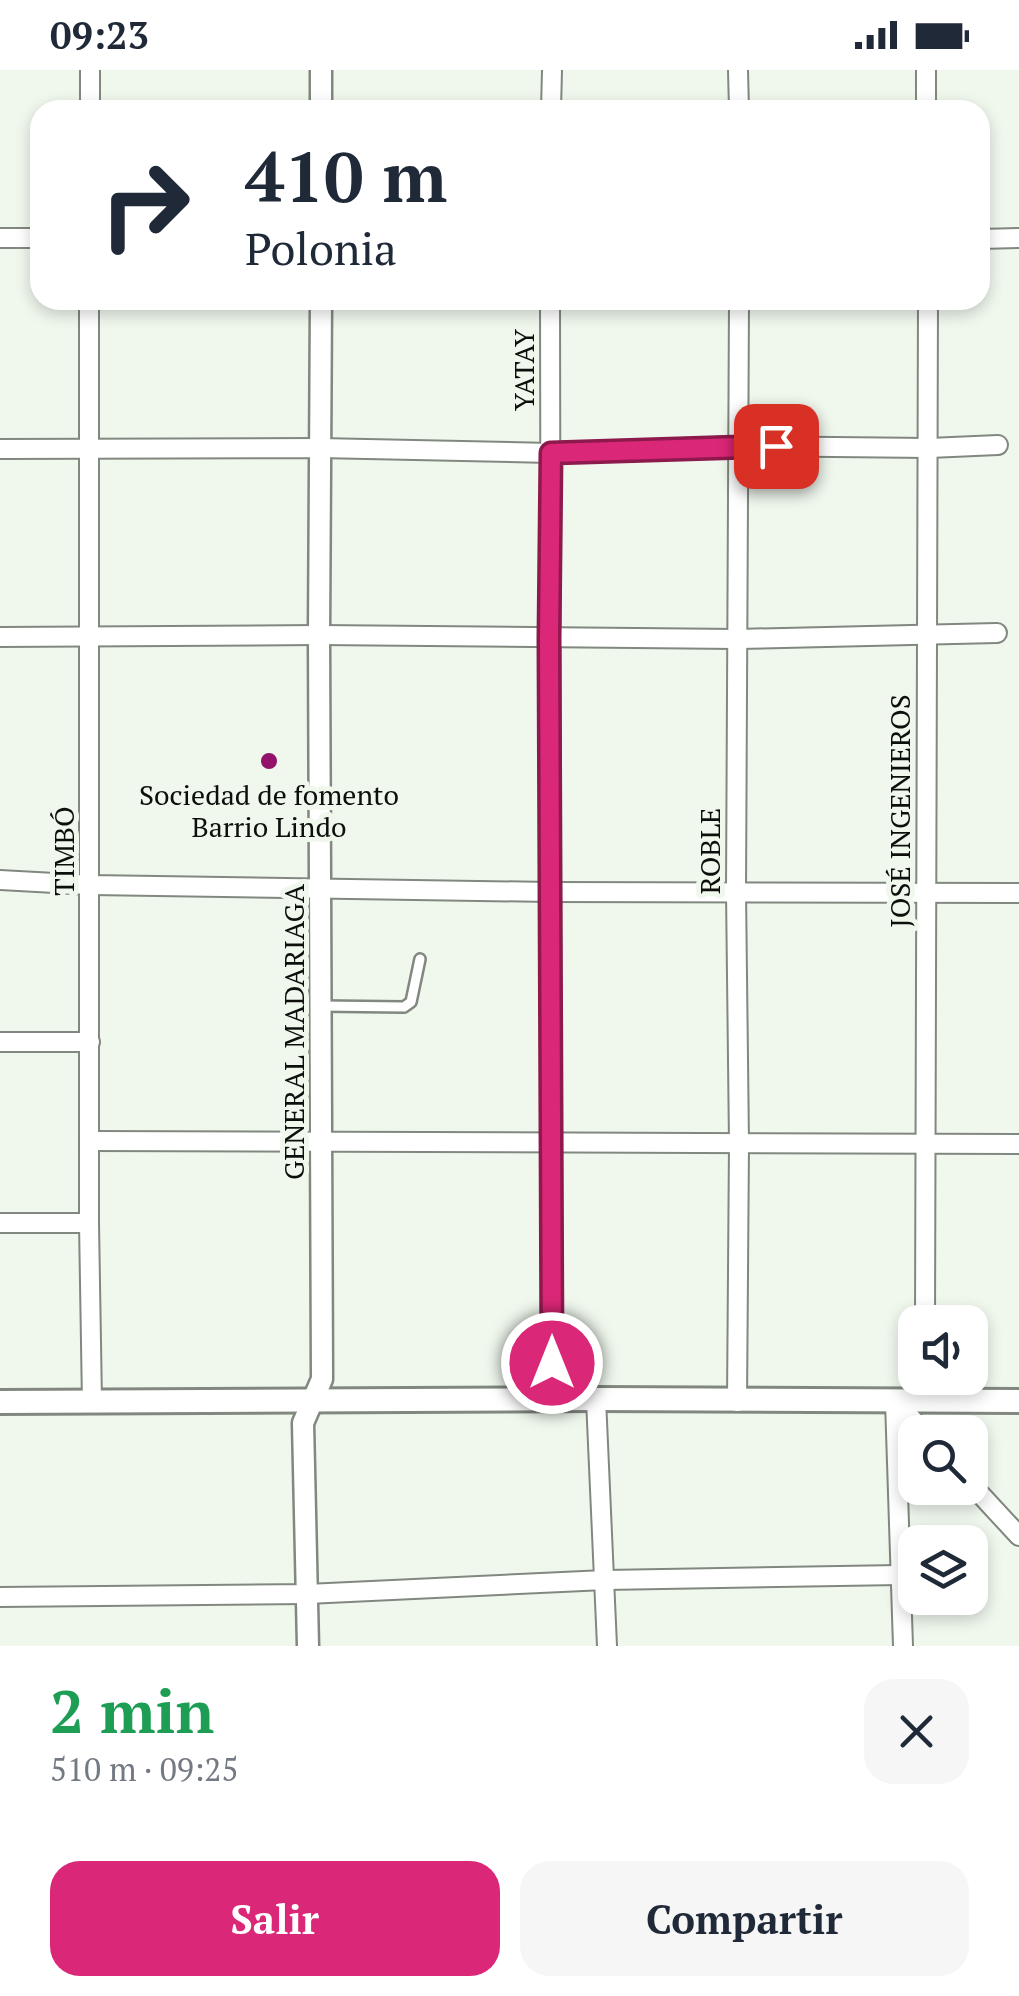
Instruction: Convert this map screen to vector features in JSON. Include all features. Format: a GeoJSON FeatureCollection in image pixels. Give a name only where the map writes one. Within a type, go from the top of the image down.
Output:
{"type":"FeatureCollection","features":[{"type":"Feature","properties":{"kind":"main road"},"geometry":{"type":"LineString","coordinates":[[0,1402],[895,1401],[910,1395]]}},
{"type":"Feature","properties":{"kind":"main road"},"geometry":{"type":"LineString","coordinates":[[972,1395],[1019,1401]]}},
{"type":"Feature","properties":{"kind":"street"},"geometry":{"type":"LineString","coordinates":[[90,70],[90,100]]}},
{"type":"Feature","properties":{"kind":"street"},"geometry":{"type":"LineString","coordinates":[[322,70],[322,100]]}},
{"type":"Feature","properties":{"kind":"street"},"geometry":{"type":"LineString","coordinates":[[551,100],[552,70]]}},
{"type":"Feature","properties":{"kind":"street"},"geometry":{"type":"LineString","coordinates":[[738,70],[738,100]]}},
{"type":"Feature","properties":{"kind":"street"},"geometry":{"type":"LineString","coordinates":[[926,70],[926,100]]}},
{"type":"Feature","properties":{"kind":"street"},"geometry":{"type":"LineString","coordinates":[[0,238],[30,238]]}},
{"type":"Feature","properties":{"kind":"street"},"geometry":{"type":"LineString","coordinates":[[990,239],[1019,238]]}},
{"type":"Feature","properties":{"kind":"street","name":"TIMBÓ"},"geometry":{"type":"LineString","coordinates":[[90,310],[92,1402]]}},
{"type":"Feature","properties":{"kind":"street","name":"GENERAL MADARIAGA"},"geometry":{"type":"LineString","coordinates":[[308,1646],[303,1424],[322,1379],[321,310]]}},
{"type":"Feature","properties":{"kind":"street","name":"YATAY"},"geometry":{"type":"LineString","coordinates":[[550,310],[552,1400]]}},
{"type":"Feature","properties":{"kind":"street","name":"ROBLE"},"geometry":{"type":"LineString","coordinates":[[737,1402],[738,310]]}},
{"type":"Feature","properties":{"kind":"street","name":"JOSÉ INGENIEROS"},"geometry":{"type":"LineString","coordinates":[[924,1305],[928,310]]}},
{"type":"Feature","properties":{"kind":"street"},"geometry":{"type":"LineString","coordinates":[[0,449],[320,448],[551,453],[738,446],[998,445]]}},
{"type":"Feature","properties":{"kind":"street"},"geometry":{"type":"LineString","coordinates":[[0,637],[737,639],[997,633]]}},
{"type":"Feature","properties":{"kind":"street"},"geometry":{"type":"LineString","coordinates":[[0,880],[91,885],[550,892],[1019,893]]}},
{"type":"Feature","properties":{"kind":"street"},"geometry":{"type":"LineString","coordinates":[[0,1042],[90,1042]]}},
{"type":"Feature","properties":{"kind":"street"},"geometry":{"type":"LineString","coordinates":[[90,1141],[1019,1144]]}},
{"type":"Feature","properties":{"kind":"street"},"geometry":{"type":"LineString","coordinates":[[0,1223],[89,1222]]}},
{"type":"Feature","properties":{"kind":"street"},"geometry":{"type":"LineString","coordinates":[[596,1400],[606,1646]]}},
{"type":"Feature","properties":{"kind":"street"},"geometry":{"type":"LineString","coordinates":[[895,1401],[908,1415]]}},
{"type":"Feature","properties":{"kind":"street"},"geometry":{"type":"LineString","coordinates":[[895,1401],[899,1525]]}},
{"type":"Feature","properties":{"kind":"street"},"geometry":{"type":"LineString","coordinates":[[988,1502],[1019,1536]]}},
{"type":"Feature","properties":{"kind":"street"},"geometry":{"type":"LineString","coordinates":[[0,1597],[306,1594],[604,1580],[898,1575]]}},
{"type":"Feature","properties":{"kind":"street"},"geometry":{"type":"LineString","coordinates":[[902,1615],[903,1646]]}},
{"type":"Feature","properties":{"kind":"lane"},"geometry":{"type":"LineString","coordinates":[[321,1006],[404,1007],[411,1002],[420,960]]}},
{"type":"Feature","properties":{"kind":"place","name":"Sociedad de fomento Barrio Lindo"},"geometry":{"type":"Point","coordinates":[269,761]}},
{"type":"Feature","properties":{"kind":"route"},"geometry":{"type":"LineString","coordinates":[[552,1363],[551,453],[776,446]]}}]}
